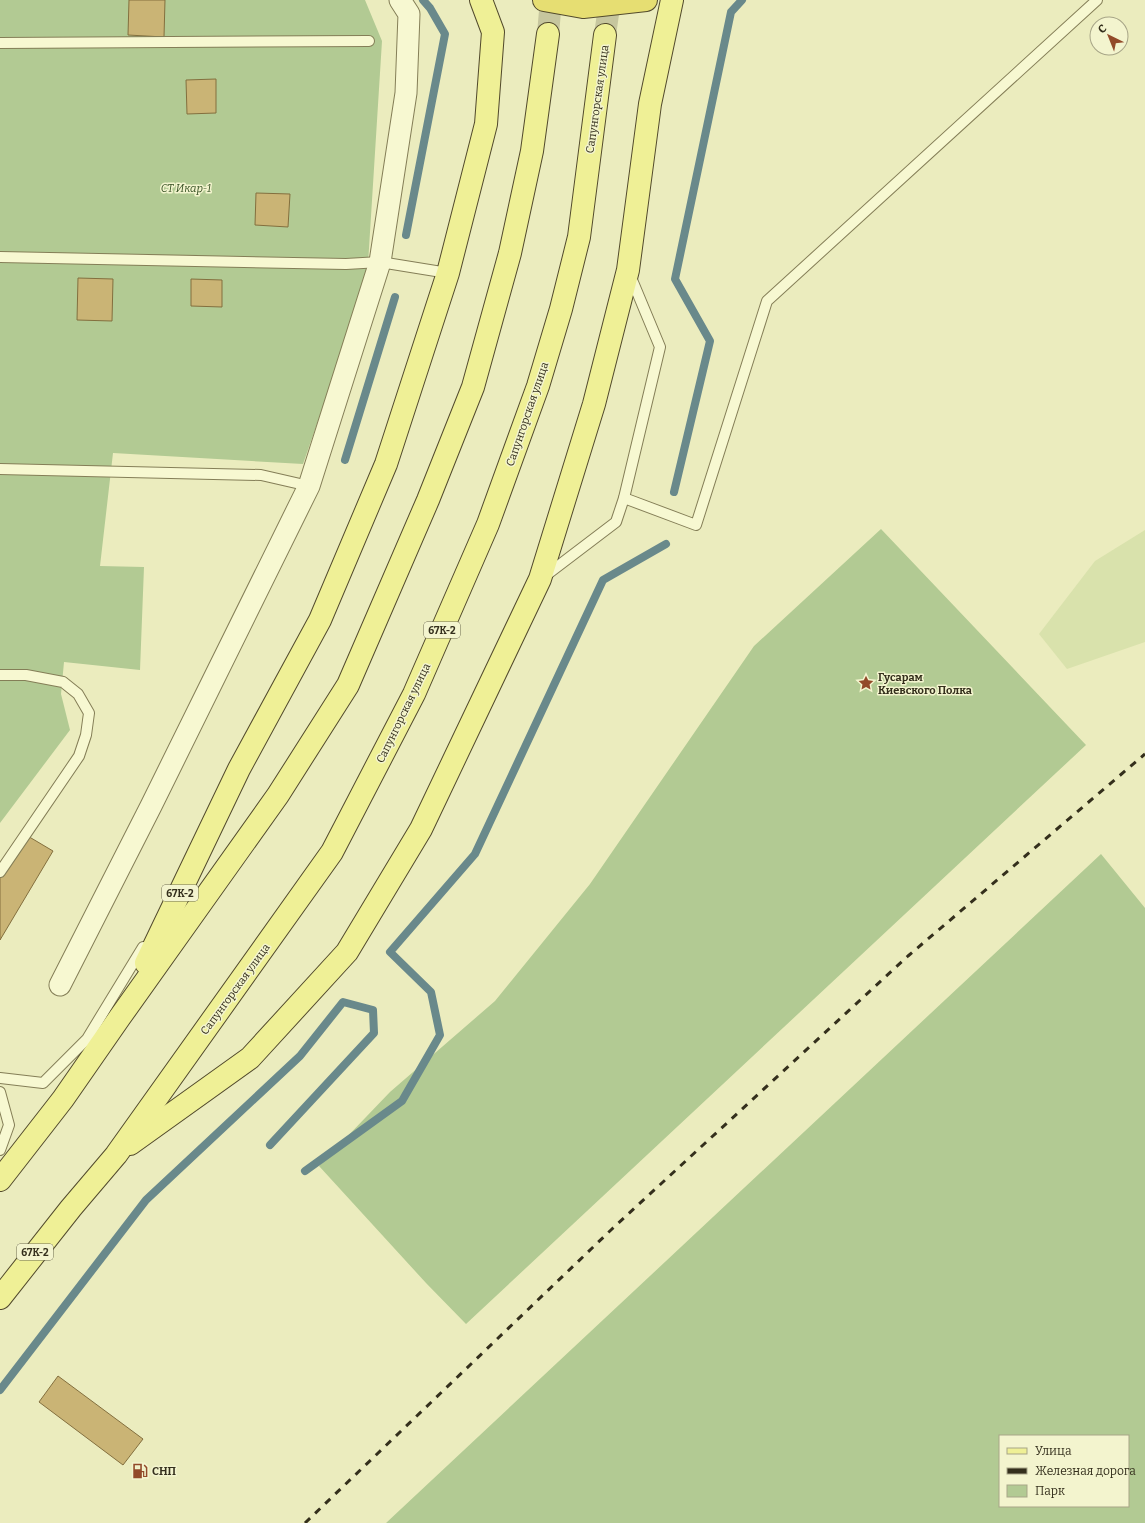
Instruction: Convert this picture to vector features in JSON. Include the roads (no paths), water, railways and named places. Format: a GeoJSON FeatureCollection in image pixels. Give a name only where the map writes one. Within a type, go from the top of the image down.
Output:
{"type":"FeatureCollection","features":[{"type":"Feature","properties":{"kind":"highway"},"geometry":{"type":"LineString","coordinates":[[544,0],[583,7],[646,0]]}},
{"type":"Feature","properties":{"kind":"main road","name":"67К-2"},"geometry":{"type":"LineString","coordinates":[[120,1017],[239,769],[320,620],[386,464],[448,273],[486,124],[493,32],[482,0]]}},
{"type":"Feature","properties":{"kind":"main road"},"geometry":{"type":"LineString","coordinates":[[116,1155],[250,1058],[347,952],[420,829],[540,580],[594,404],[628,270],[650,104],[672,0]]}},
{"type":"Feature","properties":{"kind":"main road","name":"67К-2"},"geometry":{"type":"LineString","coordinates":[[0,1180],[63,1099],[278,794],[348,685],[428,500],[473,387],[510,253],[532,150],[548,34]]}},
{"type":"Feature","properties":{"kind":"main road","name":"Сапунгорская улица"},"geometry":{"type":"LineString","coordinates":[[0,1298],[57,1225],[116,1155],[332,852],[414,694],[488,524],[538,386],[561,309],[579,237],[605,35]]}},
{"type":"Feature","properties":{"kind":"street"},"geometry":{"type":"LineString","coordinates":[[60,985],[309,486],[380,262],[406,93],[409,14],[400,0]]}},
{"type":"Feature","properties":{"kind":"lane"},"geometry":{"type":"LineString","coordinates":[[624,498],[696,525],[767,301],[1097,0]]}},
{"type":"Feature","properties":{"kind":"lane"},"geometry":{"type":"LineString","coordinates":[[0,43],[369,41]]}},
{"type":"Feature","properties":{"kind":"lane"},"geometry":{"type":"LineString","coordinates":[[0,257],[346,264],[380,262],[448,273]]}},
{"type":"Feature","properties":{"kind":"lane"},"geometry":{"type":"LineString","coordinates":[[540,580],[616,522],[624,498],[660,347],[628,270]]}},
{"type":"Feature","properties":{"kind":"lane"},"geometry":{"type":"LineString","coordinates":[[0,469],[261,475],[309,486]]}},
{"type":"Feature","properties":{"kind":"lane"},"geometry":{"type":"LineString","coordinates":[[0,675],[26,675],[63,682],[78,694],[89,713],[86,735],[78,756],[0,872]]}},
{"type":"Feature","properties":{"kind":"lane"},"geometry":{"type":"LineString","coordinates":[[0,1078],[43,1083],[87,1039],[146,942],[239,769]]}},
{"type":"Feature","properties":{"kind":"lane"},"geometry":{"type":"LineString","coordinates":[[0,1092],[9,1125],[0,1150]]}},
{"type":"Feature","properties":{"kind":"waterway"},"geometry":{"type":"LineString","coordinates":[[406,235],[445,34],[430,8],[423,0]]}},
{"type":"Feature","properties":{"kind":"waterway"},"geometry":{"type":"LineString","coordinates":[[674,492],[710,341],[675,279],[731,12],[742,0]]}},
{"type":"Feature","properties":{"kind":"waterway"},"geometry":{"type":"LineString","coordinates":[[345,460],[395,297]]}},
{"type":"Feature","properties":{"kind":"waterway"},"geometry":{"type":"LineString","coordinates":[[305,1171],[402,1101],[440,1035],[431,992],[390,952],[475,854],[603,580],[666,544]]}},
{"type":"Feature","properties":{"kind":"waterway"},"geometry":{"type":"LineString","coordinates":[[0,1390],[146,1200],[300,1056],[343,1002],[373,1010],[374,1033],[270,1145]]}},
{"type":"Feature","properties":{"kind":"tunnel"},"geometry":{"type":"LineString","coordinates":[[548,34],[551,0]]}},
{"type":"Feature","properties":{"kind":"tunnel"},"geometry":{"type":"LineString","coordinates":[[605,35],[610,0]]}},
{"type":"Feature","properties":{"kind":"railway"},"geometry":{"type":"LineString","coordinates":[[305,1523],[612,1229],[908,956],[1145,754]]}},
{"type":"Feature","properties":{"kind":"place","name":"Гусарам Киевского Полка"},"geometry":{"type":"Point","coordinates":[866,683]}},
{"type":"Feature","properties":{"kind":"place","name":"СНП"},"geometry":{"type":"Point","coordinates":[140,1471]}},
{"type":"Feature","properties":{"kind":"park label","name":"СТ Икар-1"},"geometry":{"type":"Point","coordinates":[186,188]}}]}
